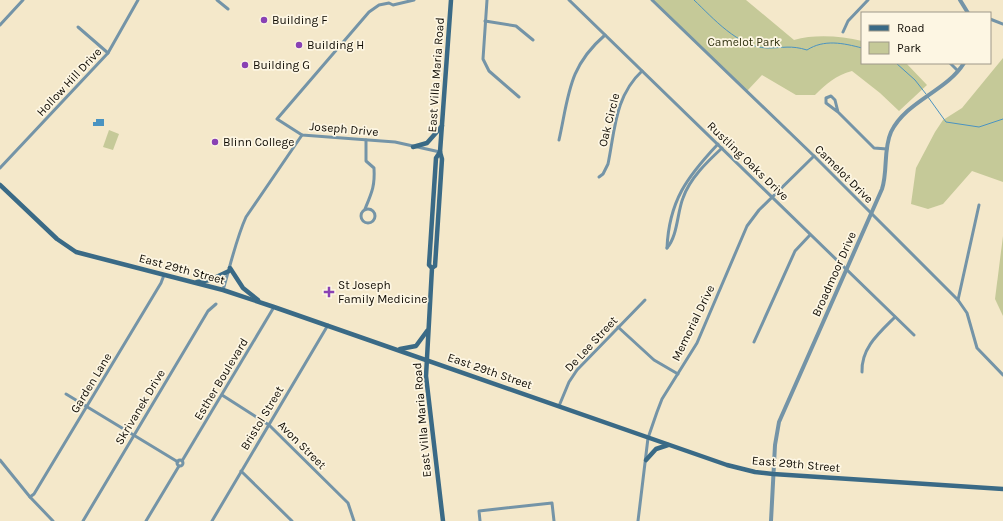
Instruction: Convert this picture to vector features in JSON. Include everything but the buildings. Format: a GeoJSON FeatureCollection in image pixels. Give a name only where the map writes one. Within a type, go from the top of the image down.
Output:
{"type":"FeatureCollection","features":[{"type":"Feature","properties":{"kind":"main road","name":"East Villa Maria Road"},"geometry":{"type":"LineString","coordinates":[[443,521],[426,376],[426,359],[432,268],[429,265],[436,158],[440,152],[451,0]]}},
{"type":"Feature","properties":{"kind":"main road"},"geometry":{"type":"LineString","coordinates":[[413,147],[427,143],[442,126]]}},
{"type":"Feature","properties":{"kind":"main road","name":"East 29th Street"},"geometry":{"type":"LineString","coordinates":[[0,185],[50,233],[76,252],[223,290],[261,302],[727,465],[755,472],[773,474],[1003,489]]}},
{"type":"Feature","properties":{"kind":"main road"},"geometry":{"type":"LineString","coordinates":[[193,282],[210,280],[229,269],[242,288],[261,302]]}},
{"type":"Feature","properties":{"kind":"main road"},"geometry":{"type":"LineString","coordinates":[[399,349],[416,346],[427,329]]}},
{"type":"Feature","properties":{"kind":"main road"},"geometry":{"type":"LineString","coordinates":[[646,460],[656,449],[669,445]]}},
{"type":"Feature","properties":{"kind":"street"},"geometry":{"type":"LineString","coordinates":[[0,25],[23,0]]}},
{"type":"Feature","properties":{"kind":"street","name":"Hollow Hill Drive"},"geometry":{"type":"LineString","coordinates":[[0,168],[108,53],[138,0]]}},
{"type":"Feature","properties":{"kind":"street"},"geometry":{"type":"LineString","coordinates":[[217,0],[228,9]]}},
{"type":"Feature","properties":{"kind":"street"},"geometry":{"type":"LineString","coordinates":[[302,135],[277,119],[360,21],[378,5],[390,2],[392,5],[414,0]]}},
{"type":"Feature","properties":{"kind":"street"},"geometry":{"type":"LineString","coordinates":[[487,0],[482,52],[485,65],[519,97]]}},
{"type":"Feature","properties":{"kind":"street","name":"Rustling Oaks Drive"},"geometry":{"type":"LineString","coordinates":[[569,0],[914,335]]}},
{"type":"Feature","properties":{"kind":"street","name":"Camelot Drive"},"geometry":{"type":"LineString","coordinates":[[652,0],[814,156],[958,300],[967,313],[977,348],[1003,375]]}},
{"type":"Feature","properties":{"kind":"street"},"geometry":{"type":"LineString","coordinates":[[843,32],[848,21],[868,0]]}},
{"type":"Feature","properties":{"kind":"street"},"geometry":{"type":"LineString","coordinates":[[960,0],[967,12]]}},
{"type":"Feature","properties":{"kind":"street"},"geometry":{"type":"LineString","coordinates":[[991,19],[1003,24]]}},
{"type":"Feature","properties":{"kind":"street"},"geometry":{"type":"LineString","coordinates":[[485,21],[516,26],[533,40]]}},
{"type":"Feature","properties":{"kind":"street"},"geometry":{"type":"LineString","coordinates":[[78,26],[108,53]]}},
{"type":"Feature","properties":{"kind":"street"},"geometry":{"type":"LineString","coordinates":[[559,140],[576,70],[587,52],[605,35]]}},
{"type":"Feature","properties":{"kind":"street"},"geometry":{"type":"LineString","coordinates":[[951,64],[958,71]]}},
{"type":"Feature","properties":{"kind":"street","name":"Broadmoor Drive"},"geometry":{"type":"LineString","coordinates":[[771,521],[776,435],[781,418],[872,214],[885,180],[887,149],[892,132],[899,120],[934,92],[958,71],[963,64]]}},
{"type":"Feature","properties":{"kind":"street","name":"Oak Circle"},"geometry":{"type":"LineString","coordinates":[[599,176],[603,174],[608,164],[623,95],[632,81],[642,71]]}},
{"type":"Feature","properties":{"kind":"street"},"geometry":{"type":"LineString","coordinates":[[838,112],[836,100],[831,96],[826,98],[826,103],[838,112],[874,148],[887,149]]}},
{"type":"Feature","properties":{"kind":"street","name":"Joseph Drive"},"geometry":{"type":"LineString","coordinates":[[223,290],[240,231],[246,217],[302,135],[395,142],[440,152]]}},
{"type":"Feature","properties":{"kind":"street"},"geometry":{"type":"LineString","coordinates":[[365,209],[371,209],[374,213],[374,218],[370,222],[365,222],[361,218],[361,213],[365,209],[373,191],[374,178],[374,168],[366,161],[365,158],[366,140]]}},
{"type":"Feature","properties":{"kind":"street"},"geometry":{"type":"LineString","coordinates":[[718,144],[690,175],[677,202],[668,237],[667,248],[673,239],[681,203],[693,179],[722,148]]}},
{"type":"Feature","properties":{"kind":"street","name":"Memorial Drive"},"geometry":{"type":"LineString","coordinates":[[638,521],[648,438],[662,400],[697,343],[748,226],[772,197],[814,156]]}},
{"type":"Feature","properties":{"kind":"street"},"geometry":{"type":"LineString","coordinates":[[677,202],[681,203]]}},
{"type":"Feature","properties":{"kind":"street"},"geometry":{"type":"LineString","coordinates":[[958,300],[979,205]]}},
{"type":"Feature","properties":{"kind":"street"},"geometry":{"type":"LineString","coordinates":[[754,342],[795,251],[810,234]]}},
{"type":"Feature","properties":{"kind":"street","name":"Garden Lane"},"geometry":{"type":"LineString","coordinates":[[30,497],[34,494],[161,283],[164,275]]}},
{"type":"Feature","properties":{"kind":"street","name":"De Lee Street"},"geometry":{"type":"LineString","coordinates":[[559,406],[568,382],[577,370],[645,300]]}},
{"type":"Feature","properties":{"kind":"street","name":"Skrivanek Drive"},"geometry":{"type":"LineString","coordinates":[[83,521],[208,311],[216,304]]}},
{"type":"Feature","properties":{"kind":"street","name":"Esther Boulevard"},"geometry":{"type":"LineString","coordinates":[[178,464],[183,464],[182,460],[274,307]]}},
{"type":"Feature","properties":{"kind":"street"},"geometry":{"type":"LineString","coordinates":[[862,372],[864,355],[874,339],[895,317]]}},
{"type":"Feature","properties":{"kind":"street","name":"Bristol Street"},"geometry":{"type":"LineString","coordinates":[[213,520],[240,471],[328,325]]}},
{"type":"Feature","properties":{"kind":"street"},"geometry":{"type":"LineString","coordinates":[[618,327],[654,360],[678,374]]}},
{"type":"Feature","properties":{"kind":"street"},"geometry":{"type":"LineString","coordinates":[[66,394],[134,435],[178,464],[146,521]]}},
{"type":"Feature","properties":{"kind":"street","name":"Avon Street"},"geometry":{"type":"LineString","coordinates":[[222,395],[269,425],[348,503],[354,521]]}},
{"type":"Feature","properties":{"kind":"street"},"geometry":{"type":"LineString","coordinates":[[0,460],[30,497],[53,521]]}},
{"type":"Feature","properties":{"kind":"street"},"geometry":{"type":"LineString","coordinates":[[240,471],[292,521]]}},
{"type":"Feature","properties":{"kind":"street"},"geometry":{"type":"LineString","coordinates":[[480,521],[478,511],[552,503],[554,521]]}},
{"type":"Feature","properties":{"kind":"green space","name":"Camelot Park"},"geometry":{"type":"Polygon","coordinates":[[[652,0],[746,0],[794,40],[828,36],[861,41],[861,64],[907,64],[927,85],[899,111],[880,93],[852,71],[832,80],[815,95],[796,95],[762,75],[747,91],[652,0]]]}},
{"type":"Feature","properties":{"kind":"green space"},"geometry":{"type":"Polygon","coordinates":[[[1003,58],[1003,182],[972,171],[943,204],[928,209],[911,204],[916,168],[935,132],[943,120],[962,108],[1003,58]]]}},
{"type":"Feature","properties":{"kind":"green space"},"geometry":{"type":"Polygon","coordinates":[[[109,130],[119,134],[113,150],[103,147],[109,130]]]}},
{"type":"Feature","properties":{"kind":"green space"},"geometry":{"type":"Polygon","coordinates":[[[1003,236],[1003,316],[995,299],[1003,236]]]}},
{"type":"Feature","properties":{"kind":"water"},"geometry":{"type":"Polygon","coordinates":[[[96,119],[104,119],[104,126],[93,126],[93,122],[96,122],[96,119]]]}},
{"type":"Feature","properties":{"kind":"waterway"},"geometry":{"type":"LineString","coordinates":[[694,0],[718,23],[736,37],[746,43],[756,46],[767,48],[792,47],[807,50],[820,44],[834,43],[861,48]]}},
{"type":"Feature","properties":{"kind":"waterway"},"geometry":{"type":"LineString","coordinates":[[897,64],[915,80],[926,94]]}},
{"type":"Feature","properties":{"kind":"waterway"},"geometry":{"type":"LineString","coordinates":[[928,97],[946,122],[979,127],[1003,119]]}},
{"type":"Feature","properties":{"kind":"place","name":"Building F"},"geometry":{"type":"Point","coordinates":[264,20]}},
{"type":"Feature","properties":{"kind":"place","name":"Building H"},"geometry":{"type":"Point","coordinates":[299,45]}},
{"type":"Feature","properties":{"kind":"place","name":"Building G"},"geometry":{"type":"Point","coordinates":[245,65]}},
{"type":"Feature","properties":{"kind":"place","name":"Blinn College"},"geometry":{"type":"Point","coordinates":[215,142]}},
{"type":"Feature","properties":{"kind":"place","name":"St Joseph Family Medicine"},"geometry":{"type":"Point","coordinates":[329,292]}}]}
